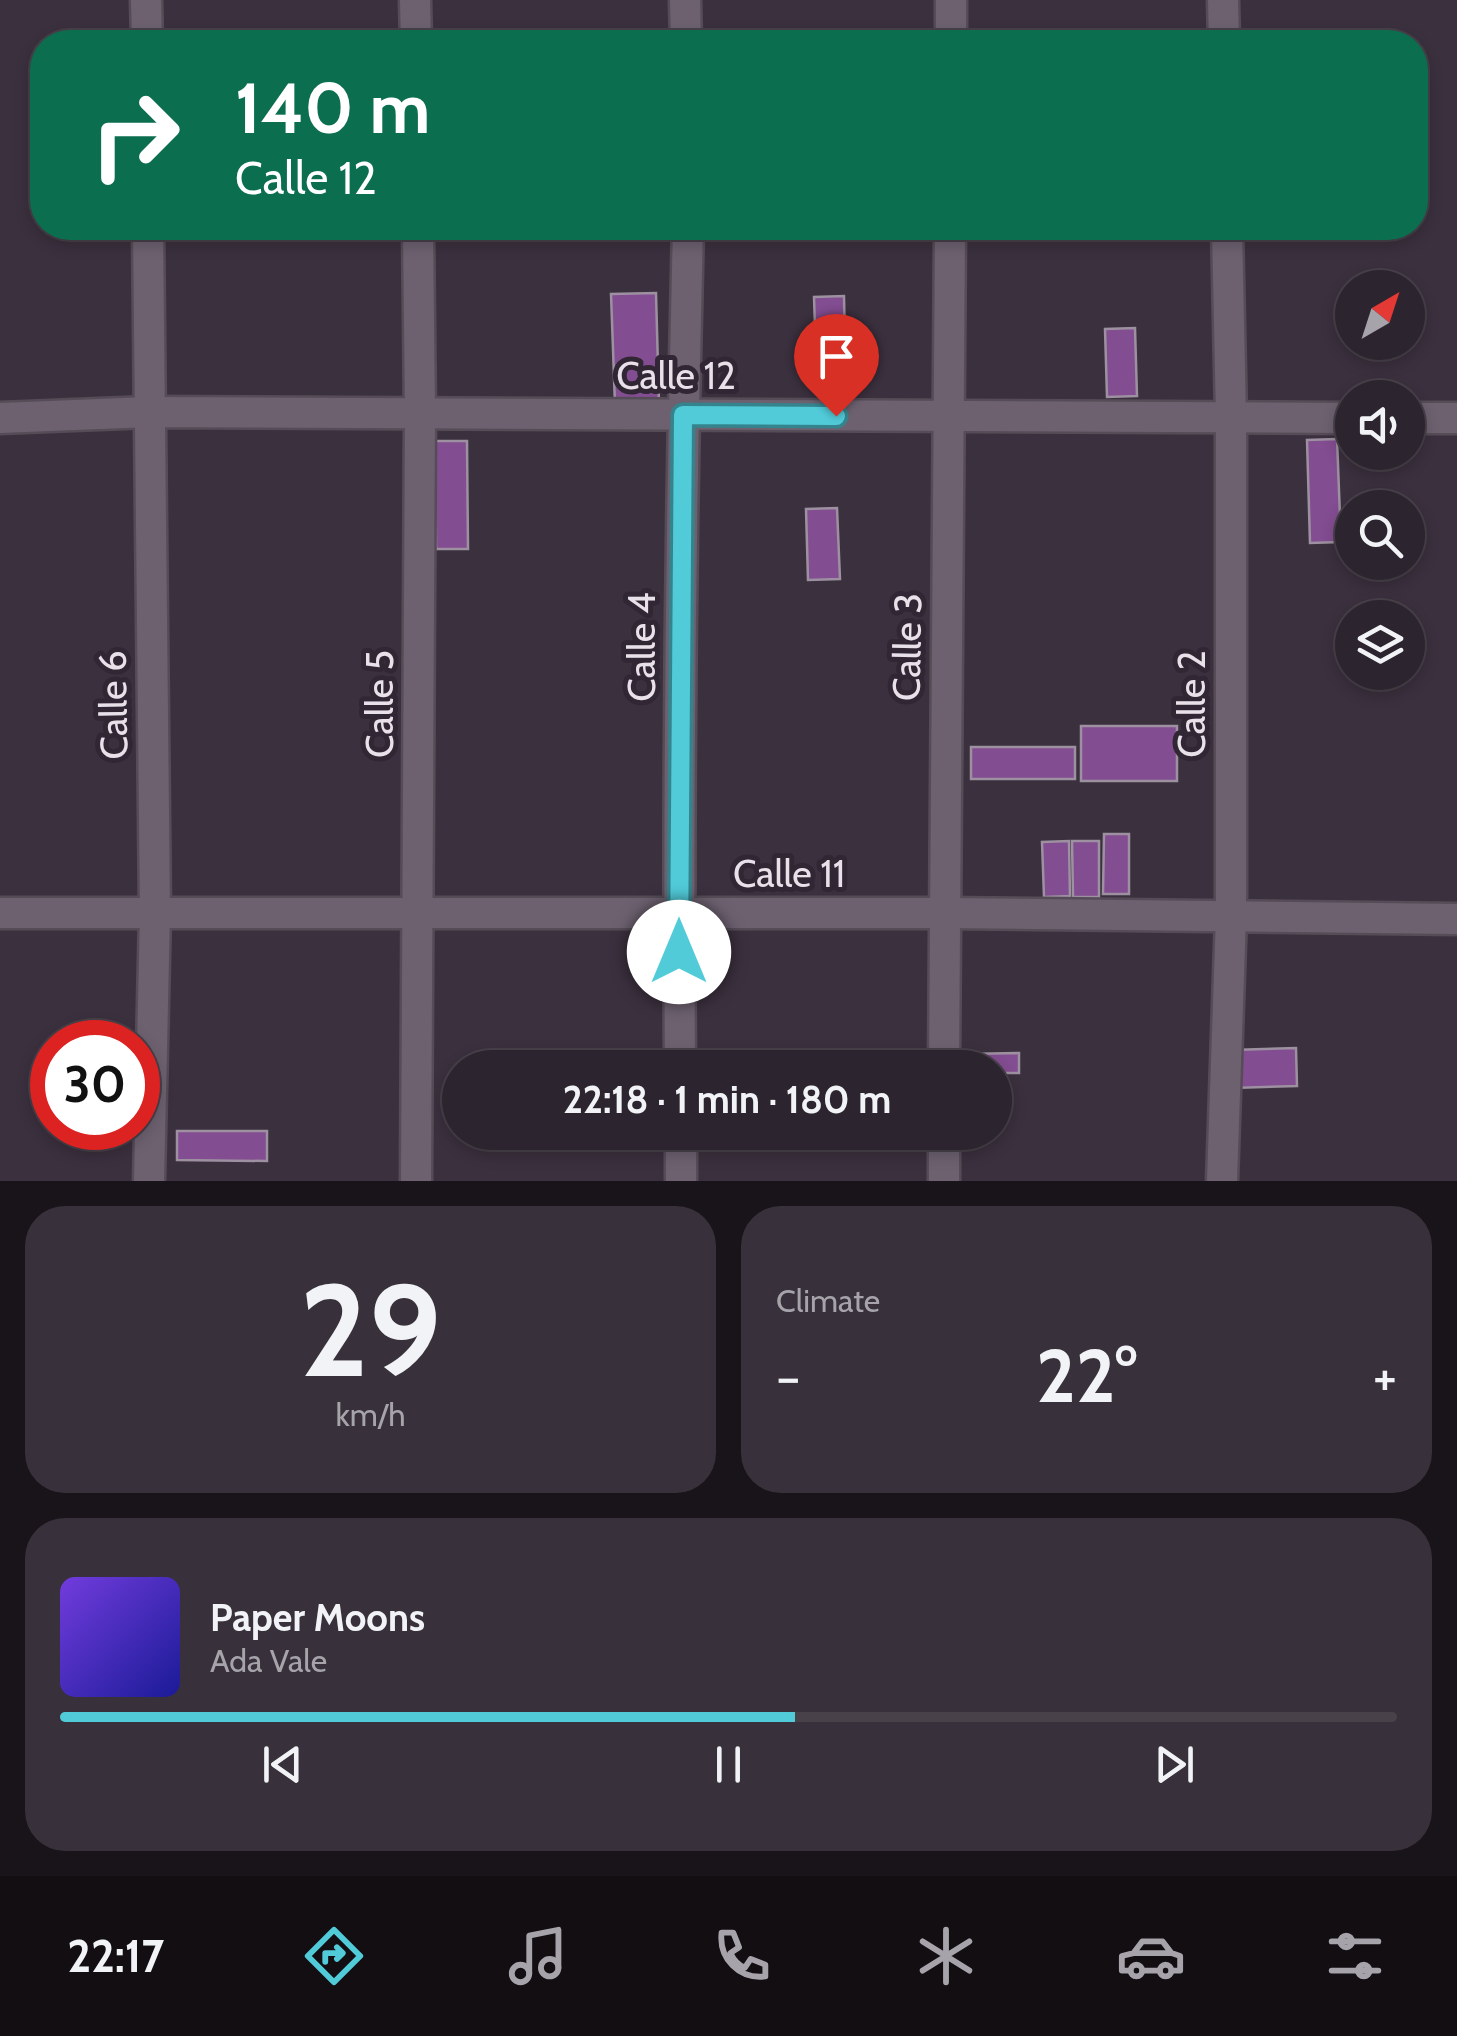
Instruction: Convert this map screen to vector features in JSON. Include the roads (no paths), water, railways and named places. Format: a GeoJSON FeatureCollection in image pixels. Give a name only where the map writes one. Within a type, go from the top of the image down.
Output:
{"type":"FeatureCollection","features":[{"type":"Feature","properties":{"kind":"street"},"geometry":{"type":"LineString","coordinates":[[146,0],[147,30]]}},
{"type":"Feature","properties":{"kind":"street"},"geometry":{"type":"LineString","coordinates":[[415,0],[416,30]]}},
{"type":"Feature","properties":{"kind":"street"},"geometry":{"type":"LineString","coordinates":[[684,0],[685,30]]}},
{"type":"Feature","properties":{"kind":"street"},"geometry":{"type":"LineString","coordinates":[[950,30],[951,0]]}},
{"type":"Feature","properties":{"kind":"street"},"geometry":{"type":"LineString","coordinates":[[1223,0],[1224,30]]}},
{"type":"Feature","properties":{"kind":"street","name":"Calle 6"},"geometry":{"type":"LineString","coordinates":[[148,240],[155,914],[149,1181]]}},
{"type":"Feature","properties":{"kind":"street","name":"Calle 5"},"geometry":{"type":"LineString","coordinates":[[416,1181],[418,240]]}},
{"type":"Feature","properties":{"kind":"street","name":"Calle 4"},"geometry":{"type":"LineString","coordinates":[[680,1050],[688,240]]}},
{"type":"Feature","properties":{"kind":"street","name":"Calle 3"},"geometry":{"type":"LineString","coordinates":[[944,1050],[950,240]]}},
{"type":"Feature","properties":{"kind":"street","name":"Calle 2"},"geometry":{"type":"LineString","coordinates":[[1222,1181],[1231,916],[1228,240]]}},
{"type":"Feature","properties":{"kind":"street","name":"Calle 12"},"geometry":{"type":"LineString","coordinates":[[0,418],[149,412],[1335,418]]}},
{"type":"Feature","properties":{"kind":"street"},"geometry":{"type":"LineString","coordinates":[[1425,418],[1457,418]]}},
{"type":"Feature","properties":{"kind":"street","name":"Calle 11"},"geometry":{"type":"LineString","coordinates":[[0,913],[944,913],[1457,919]]}},
{"type":"Feature","properties":{"kind":"street"},"geometry":{"type":"LineString","coordinates":[[681,1150],[682,1181]]}},
{"type":"Feature","properties":{"kind":"street"},"geometry":{"type":"LineString","coordinates":[[944,1150],[944,1181]]}}]}
